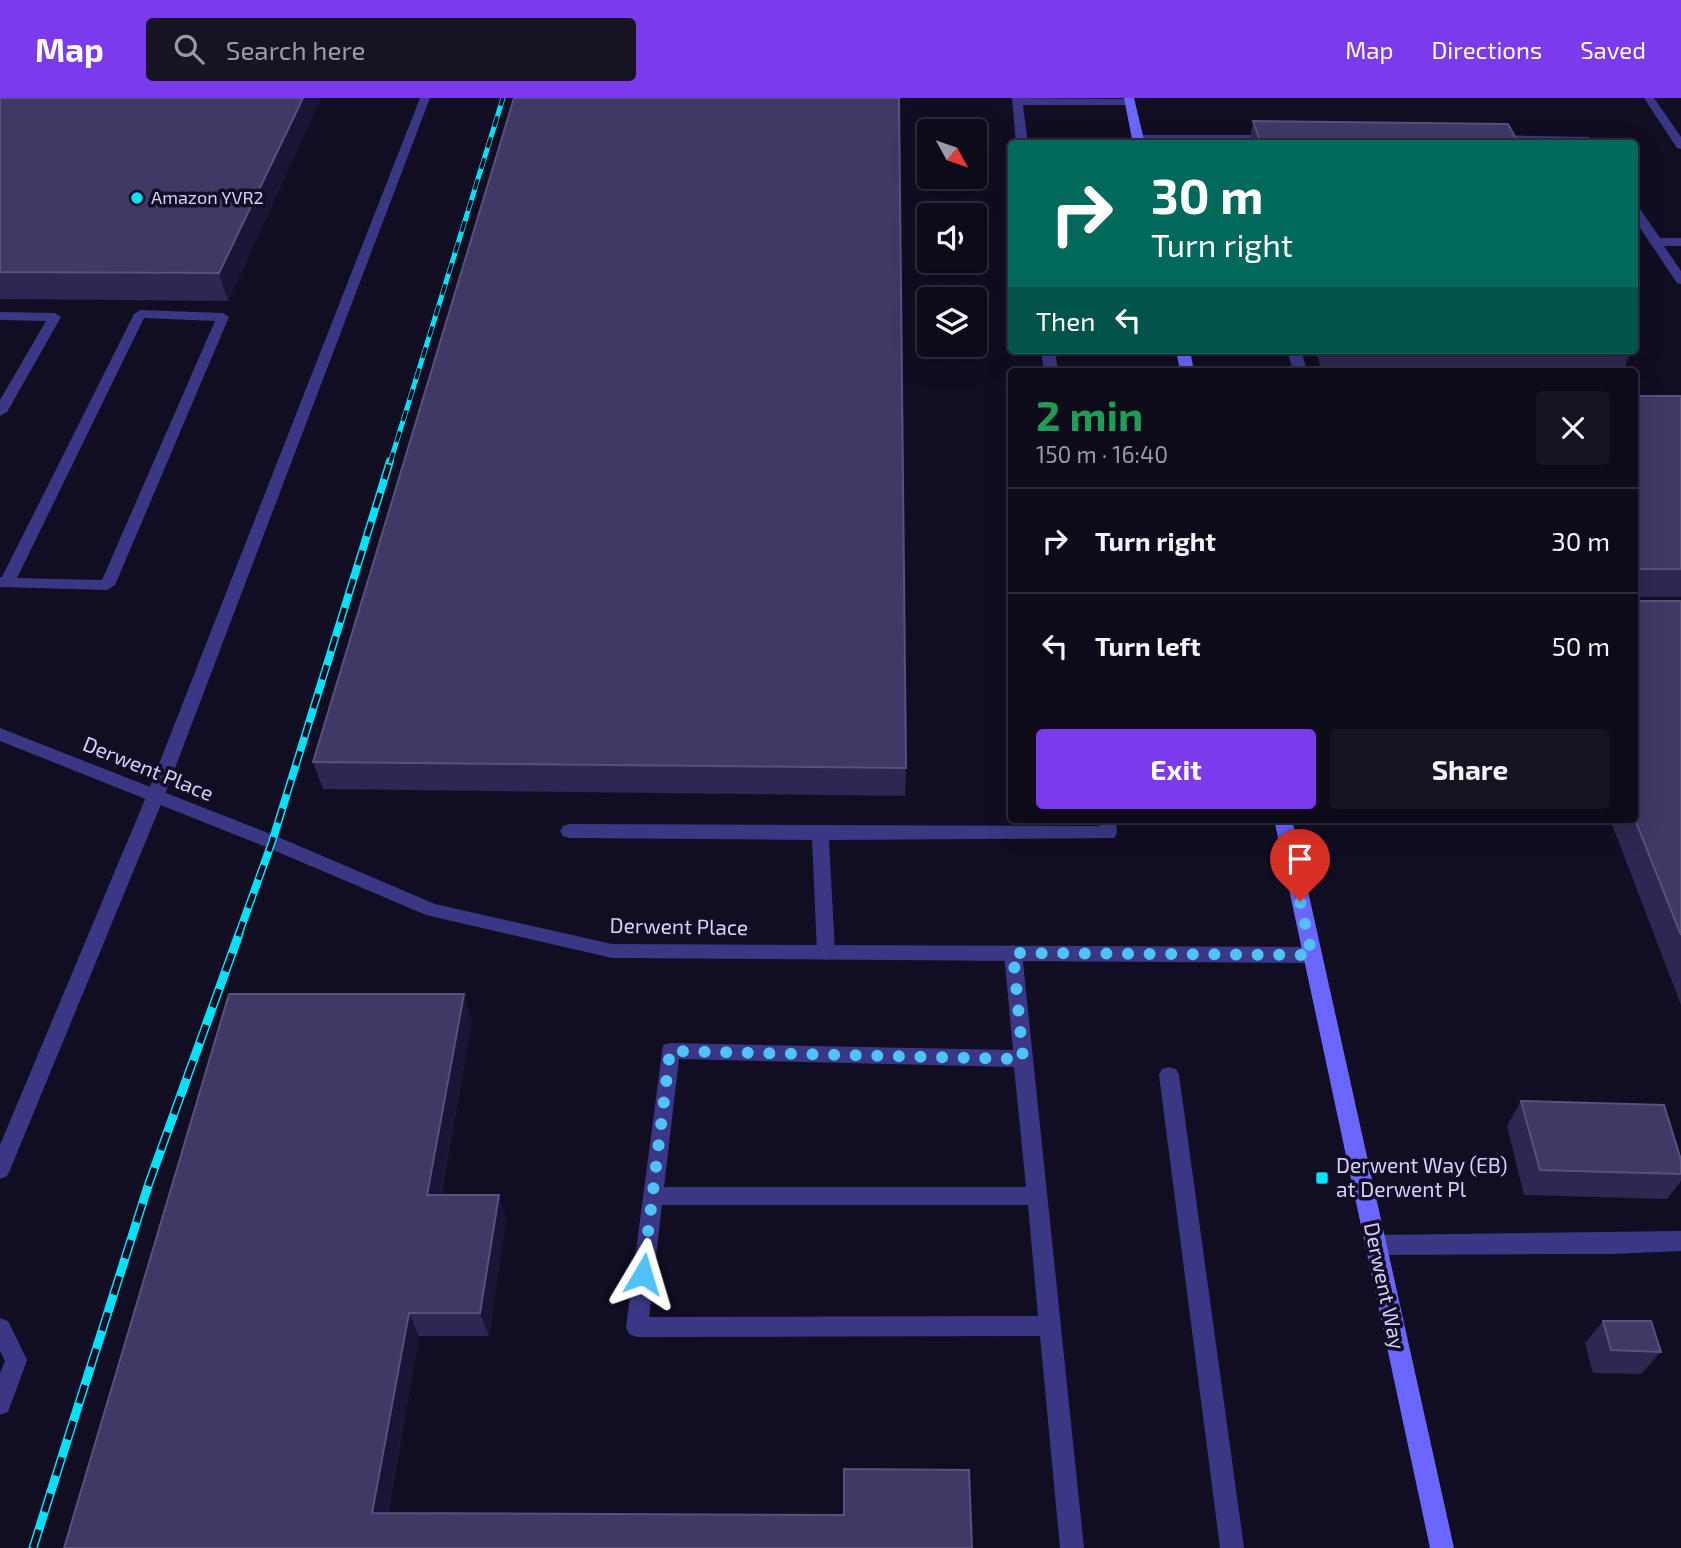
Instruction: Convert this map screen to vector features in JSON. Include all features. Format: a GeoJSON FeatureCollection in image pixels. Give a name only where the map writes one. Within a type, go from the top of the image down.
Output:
{"type":"FeatureCollection","features":[{"type":"Feature","properties":{"kind":"street"},"geometry":{"type":"LineString","coordinates":[[0,1170],[155,797],[425,98]]}},
{"type":"Feature","properties":{"kind":"street"},"geometry":{"type":"LineString","coordinates":[[1649,98],[1681,146]]}},
{"type":"Feature","properties":{"kind":"street"},"geometry":{"type":"LineString","coordinates":[[1022,140],[1017,100],[1130,100],[1138,140]]}},
{"type":"Feature","properties":{"kind":"street"},"geometry":{"type":"LineString","coordinates":[[1252,140],[1289,138]]}},
{"type":"Feature","properties":{"kind":"street"},"geometry":{"type":"LineString","coordinates":[[1483,138],[1589,140]]}},
{"type":"Feature","properties":{"kind":"street"},"geometry":{"type":"LineString","coordinates":[[1638,215],[1681,280]]}},
{"type":"Feature","properties":{"kind":"street"},"geometry":{"type":"LineString","coordinates":[[1656,242],[1681,242]]}},
{"type":"Feature","properties":{"kind":"street"},"geometry":{"type":"LineString","coordinates":[[140,314],[223,317],[107,585],[4,583],[140,314]]}},
{"type":"Feature","properties":{"kind":"street"},"geometry":{"type":"LineString","coordinates":[[0,316],[55,317],[0,412]]}},
{"type":"Feature","properties":{"kind":"street","name":"Derwent Place"},"geometry":{"type":"LineString","coordinates":[[0,734],[432,909],[611,951],[1312,955]]}},
{"type":"Feature","properties":{"kind":"street"},"geometry":{"type":"LineString","coordinates":[[569,831],[1108,833],[1107,823]]}},
{"type":"Feature","properties":{"kind":"street","name":"Derwent Way"},"geometry":{"type":"LineString","coordinates":[[1284,823],[1442,1548]]}},
{"type":"Feature","properties":{"kind":"street"},"geometry":{"type":"LineString","coordinates":[[820,832],[826,952]]}},
{"type":"Feature","properties":{"kind":"street"},"geometry":{"type":"LineString","coordinates":[[1013,953],[1072,1548]]}},
{"type":"Feature","properties":{"kind":"street"},"geometry":{"type":"LineString","coordinates":[[1023,1059],[670,1051],[637,1326],[1049,1326]]}},
{"type":"Feature","properties":{"kind":"street"},"geometry":{"type":"LineString","coordinates":[[1169,1075],[1232,1548]]}},
{"type":"Feature","properties":{"kind":"street"},"geometry":{"type":"LineString","coordinates":[[653,1196],[1037,1196]]}},
{"type":"Feature","properties":{"kind":"street"},"geometry":{"type":"LineString","coordinates":[[1375,1245],[1681,1241]]}},
{"type":"Feature","properties":{"kind":"street"},"geometry":{"type":"LineString","coordinates":[[0,1328],[16,1360],[0,1404]]}},
{"type":"Feature","properties":{"kind":"building","name":"Amazon YVR2"},"geometry":{"type":"Polygon","coordinates":[[[0,98],[303,98],[219,273],[0,272],[0,98]]]}},
{"type":"Feature","properties":{"kind":"building"},"geometry":{"type":"Polygon","coordinates":[[[514,98],[899,98],[906,768],[313,762],[514,98]]]}},
{"type":"Feature","properties":{"kind":"building"},"geometry":{"type":"Polygon","coordinates":[[[1253,121],[1508,124],[1517,140],[1260,140],[1253,121]]]}},
{"type":"Feature","properties":{"kind":"building"},"geometry":{"type":"Polygon","coordinates":[[[1638,396],[1681,396],[1681,569],[1638,569],[1638,396]]]}},
{"type":"Feature","properties":{"kind":"building"},"geometry":{"type":"Polygon","coordinates":[[[1638,601],[1681,601],[1681,935],[1636,823],[1638,601]]]}},
{"type":"Feature","properties":{"kind":"building"},"geometry":{"type":"Polygon","coordinates":[[[229,994],[464,994],[427,1195],[499,1195],[480,1313],[409,1313],[372,1513],[844,1515],[844,1469],[969,1470],[972,1548],[64,1548],[229,994]]]}},
{"type":"Feature","properties":{"kind":"building"},"geometry":{"type":"Polygon","coordinates":[[[1521,1101],[1664,1105],[1681,1160],[1681,1174],[1540,1170],[1521,1101]]]}},
{"type":"Feature","properties":{"kind":"building"},"geometry":{"type":"Polygon","coordinates":[[[1603,1321],[1651,1321],[1661,1352],[1611,1350],[1603,1321]]]}},
{"type":"Feature","properties":{"kind":"railway"},"geometry":{"type":"LineString","coordinates":[[390,463],[503,98]]}},
{"type":"Feature","properties":{"kind":"railway"},"geometry":{"type":"LineString","coordinates":[[238,936],[272,842],[390,461]]}},
{"type":"Feature","properties":{"kind":"railway"},"geometry":{"type":"LineString","coordinates":[[33,1548],[149,1183],[239,934]]}},
{"type":"Feature","properties":{"kind":"place","name":"Amazon YVR2"},"geometry":{"type":"Point","coordinates":[137,198]}},
{"type":"Feature","properties":{"kind":"place","name":"Derwent Way (EB) at Derwent Pl"},"geometry":{"type":"Point","coordinates":[1322,1178]}},
{"type":"Feature","properties":{"kind":"route"},"geometry":{"type":"LineString","coordinates":[[643,1274],[670,1051],[1023,1059],[1013,953],[1312,955],[1300,901]]}}]}
